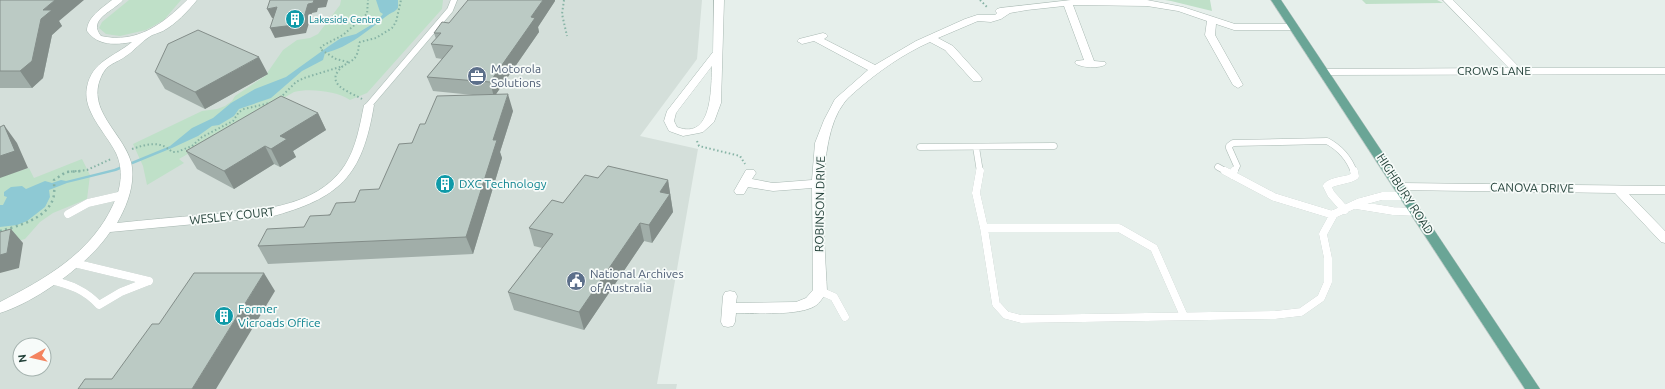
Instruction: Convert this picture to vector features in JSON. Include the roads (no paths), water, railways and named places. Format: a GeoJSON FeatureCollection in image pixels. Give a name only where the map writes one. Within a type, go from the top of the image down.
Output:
{"type":"FeatureCollection","features":[{"type":"Feature","properties":{"kind":"main road","name":"HIGHBURY ROAD"},"geometry":{"type":"LineString","coordinates":[[1276,0],[1533,389]]}},
{"type":"Feature","properties":{"kind":"street"},"geometry":{"type":"LineString","coordinates":[[118,0],[92,24],[91,28],[94,35],[98,38],[108,40],[128,39],[147,34]]}},
{"type":"Feature","properties":{"kind":"street"},"geometry":{"type":"LineString","coordinates":[[0,308],[32,292],[74,264],[95,243],[107,228],[123,195],[126,181],[126,168],[122,154],[91,98],[94,82],[108,61],[121,55],[147,34],[171,21],[192,0]]}},
{"type":"Feature","properties":{"kind":"street"},"geometry":{"type":"LineString","coordinates":[[717,53],[671,113],[669,121],[673,129],[683,133],[693,132],[699,130],[710,122],[716,103],[719,0]]}},
{"type":"Feature","properties":{"kind":"street"},"geometry":{"type":"LineString","coordinates":[[1448,0],[1517,72]]}},
{"type":"Feature","properties":{"kind":"street","name":"ROBINSON DRIVE"},"geometry":{"type":"LineString","coordinates":[[820,291],[818,184],[821,143],[829,120],[839,101],[875,69],[919,43],[977,18],[991,19],[1001,16],[1024,4],[1067,4],[1108,1],[1147,3],[1180,9],[1234,27],[1294,27]]}},
{"type":"Feature","properties":{"kind":"street"},"geometry":{"type":"LineString","coordinates":[[1067,4],[1085,63],[1101,64]]}},
{"type":"Feature","properties":{"kind":"street"},"geometry":{"type":"LineString","coordinates":[[1212,20],[1210,35],[1238,85]]}},
{"type":"Feature","properties":{"kind":"street"},"geometry":{"type":"LineString","coordinates":[[802,41],[826,35]]}},
{"type":"Feature","properties":{"kind":"street"},"geometry":{"type":"LineString","coordinates":[[815,38],[875,69]]}},
{"type":"Feature","properties":{"kind":"street"},"geometry":{"type":"LineString","coordinates":[[931,38],[949,48],[977,79]]}},
{"type":"Feature","properties":{"kind":"street"},"geometry":{"type":"LineString","coordinates":[[108,40],[111,50],[108,55],[108,61]]}},
{"type":"Feature","properties":{"kind":"street","name":"CROWS LANE"},"geometry":{"type":"LineString","coordinates":[[1324,72],[1665,71]]}},
{"type":"Feature","properties":{"kind":"street","name":"WESLEY COURT"},"geometry":{"type":"LineString","coordinates":[[107,228],[270,213],[314,197],[331,187],[346,173],[351,166],[360,146],[369,105]]}},
{"type":"Feature","properties":{"kind":"street"},"geometry":{"type":"LineString","coordinates":[[745,182],[773,187],[818,184]]}},
{"type":"Feature","properties":{"kind":"street"},"geometry":{"type":"LineString","coordinates":[[1618,189],[1665,239]]}},
{"type":"Feature","properties":{"kind":"street","name":"CANOVA DRIVE"},"geometry":{"type":"LineString","coordinates":[[1402,191],[1665,190]]}},
{"type":"Feature","properties":{"kind":"street"},"geometry":{"type":"LineString","coordinates":[[729,308],[796,307],[811,302],[820,291]]}},
{"type":"Feature","properties":{"kind":"lane"},"geometry":{"type":"LineString","coordinates":[[369,105],[450,10],[454,0]]}},
{"type":"Feature","properties":{"kind":"lane"},"geometry":{"type":"LineString","coordinates":[[1232,175],[1237,166],[1229,146],[1234,143],[1327,142],[1335,145],[1342,151],[1355,174],[1355,176],[1350,180],[1331,182],[1327,186],[1331,194],[1346,210]]}},
{"type":"Feature","properties":{"kind":"lane"},"geometry":{"type":"LineString","coordinates":[[920,147],[1054,146]]}},
{"type":"Feature","properties":{"kind":"lane"},"geometry":{"type":"LineString","coordinates":[[976,147],[980,172],[976,193],[984,228],[996,304],[1000,311],[1009,317],[1275,315],[1301,312],[1321,298],[1328,282],[1328,258],[1323,234],[1333,215],[1368,198],[1402,191]]}},
{"type":"Feature","properties":{"kind":"lane"},"geometry":{"type":"LineString","coordinates":[[1218,167],[1283,201],[1318,209],[1333,215]]}},
{"type":"Feature","properties":{"kind":"lane"},"geometry":{"type":"LineString","coordinates":[[68,214],[80,205],[97,199],[123,195]]}},
{"type":"Feature","properties":{"kind":"lane"},"geometry":{"type":"LineString","coordinates":[[1356,205],[1387,210],[1416,212]]}},
{"type":"Feature","properties":{"kind":"lane"},"geometry":{"type":"LineString","coordinates":[[984,228],[1119,228],[1154,248],[1184,316]]}},
{"type":"Feature","properties":{"kind":"lane"},"geometry":{"type":"LineString","coordinates":[[51,280],[81,288],[92,296],[99,305],[121,292],[149,281],[74,264]]}},
{"type":"Feature","properties":{"kind":"lane"},"geometry":{"type":"LineString","coordinates":[[820,291],[834,297],[844,317]]}},
{"type":"Feature","properties":{"kind":"water"},"geometry":{"type":"Polygon","coordinates":[[[376,0],[398,0],[398,8],[343,47],[325,53],[323,60],[302,71],[271,98],[239,109],[234,116],[219,125],[212,126],[198,136],[172,148],[116,171],[67,183],[49,190],[50,197],[45,207],[27,221],[17,225],[0,227],[0,205],[3,205],[7,197],[4,196],[4,192],[11,187],[22,186],[26,189],[45,181],[52,183],[61,180],[66,181],[114,169],[170,146],[192,128],[213,118],[231,103],[255,89],[286,77],[341,38],[356,34],[376,22],[383,14],[380,12],[376,0]]]}},
{"type":"Feature","properties":{"kind":"place","name":"Lakeside Centre"},"geometry":{"type":"Point","coordinates":[295,19]}},
{"type":"Feature","properties":{"kind":"place","name":"Motorola Solutions"},"geometry":{"type":"Point","coordinates":[477,76]}},
{"type":"Feature","properties":{"kind":"place","name":"DXC Technology"},"geometry":{"type":"Point","coordinates":[445,184]}},
{"type":"Feature","properties":{"kind":"place","name":"National Archives of Australia"},"geometry":{"type":"Point","coordinates":[576,281]}},
{"type":"Feature","properties":{"kind":"place","name":"Former Vicroads Office"},"geometry":{"type":"Point","coordinates":[224,316]}}]}
